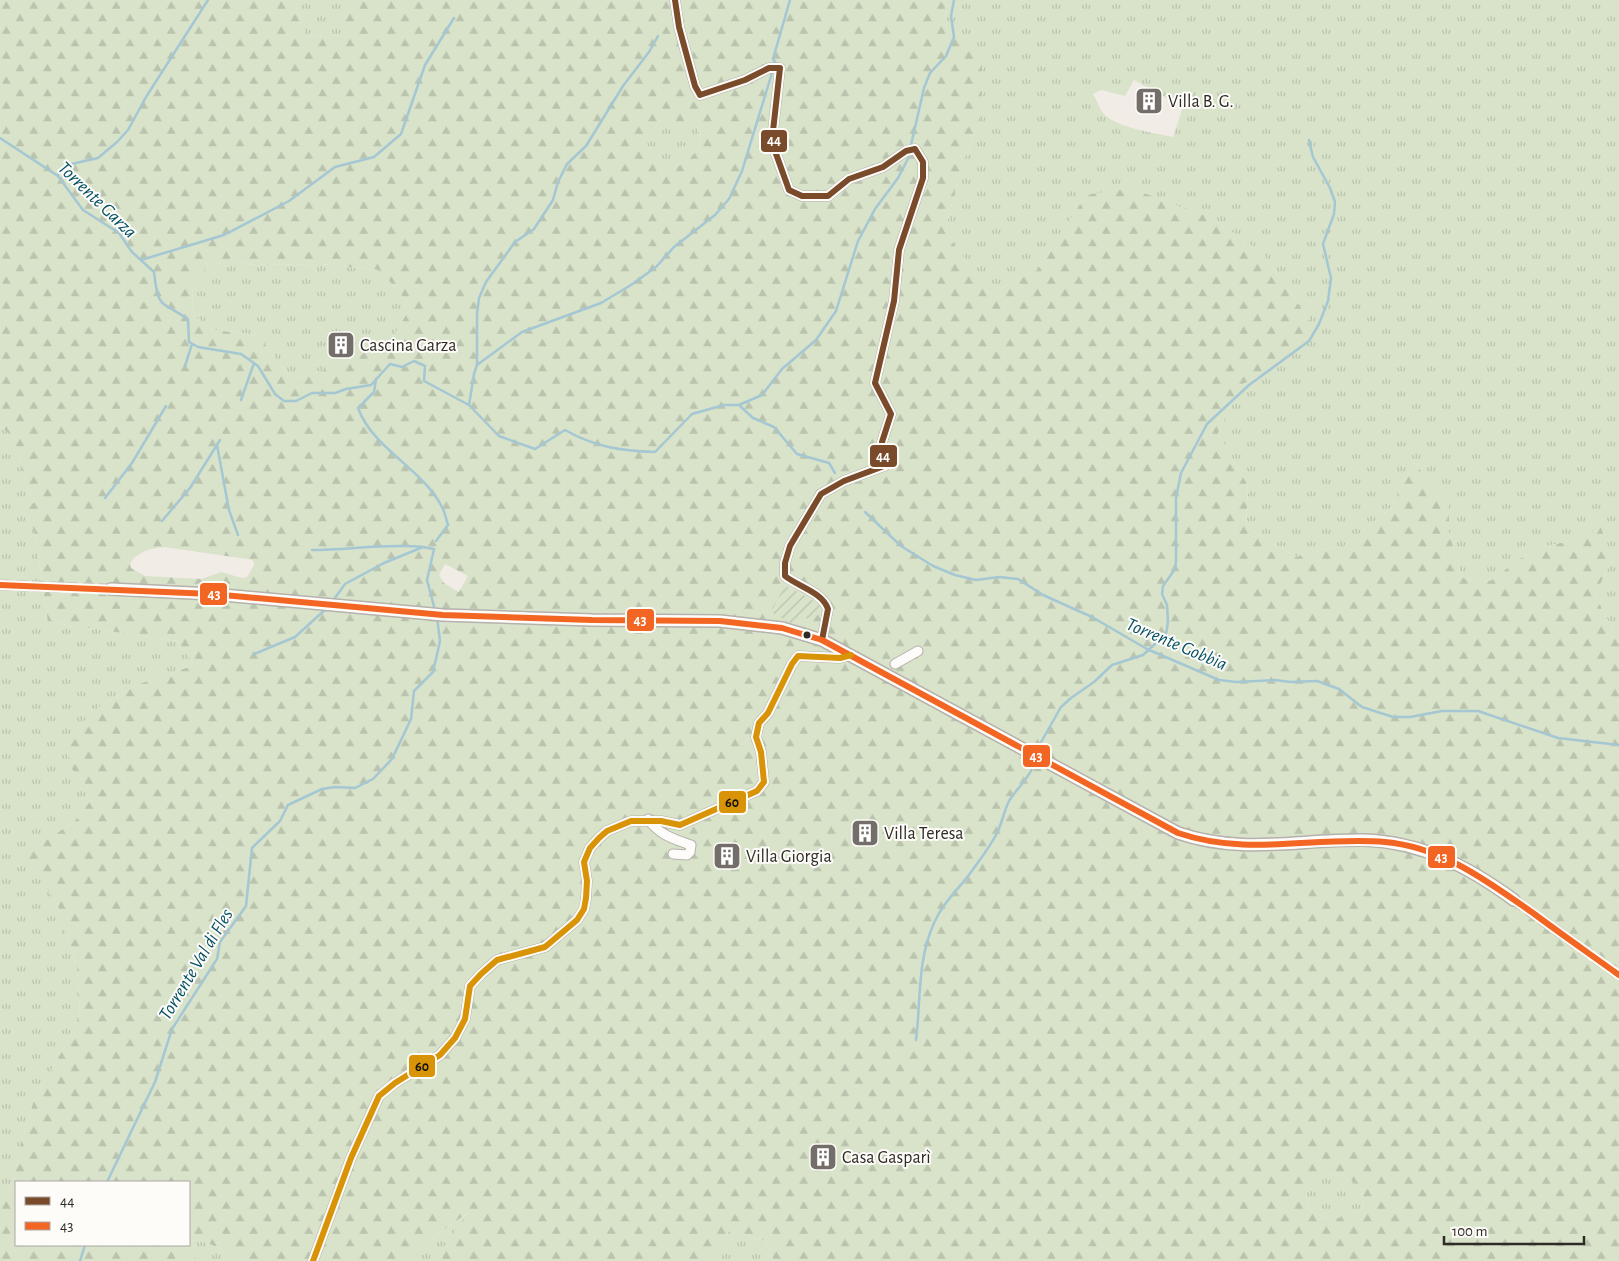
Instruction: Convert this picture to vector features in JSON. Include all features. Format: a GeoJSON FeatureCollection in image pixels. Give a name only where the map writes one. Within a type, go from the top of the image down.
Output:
{"type":"FeatureCollection","features":[{"type":"Feature","properties":{"kind":"main road"},"geometry":{"type":"LineString","coordinates":[[111,589],[212,594],[443,616],[720,621],[782,628],[822,640],[1160,825],[1195,839],[1218,844],[1247,846],[1363,840],[1410,846],[1453,861],[1488,880],[1514,900]]}},
{"type":"Feature","properties":{"kind":"street"},"geometry":{"type":"LineString","coordinates":[[675,0],[679,27],[695,86],[700,95],[744,80],[770,68],[780,68],[773,131],[775,151],[789,190],[802,196],[828,196],[849,179],[883,168],[906,151],[915,149],[923,162],[923,178],[899,250],[894,301],[875,383],[891,414],[882,442],[884,466],[844,482],[821,494],[790,546],[785,563],[785,576],[821,597],[826,604],[828,609],[822,640]]}},
{"type":"Feature","properties":{"kind":"street"},"geometry":{"type":"LineString","coordinates":[[895,664],[918,651]]}},
{"type":"Feature","properties":{"kind":"street"},"geometry":{"type":"LineString","coordinates":[[313,1261],[351,1158],[379,1096],[395,1082],[440,1056],[455,1038],[466,1019],[470,986],[481,974],[497,960],[545,947],[577,920],[584,909],[586,898],[588,881],[584,862],[590,848],[607,831],[631,821],[648,819],[680,825],[757,791],[764,782],[761,752],[756,737],[759,723],[768,713],[792,664],[798,656],[840,658],[851,656]]}},
{"type":"Feature","properties":{"kind":"street"},"geometry":{"type":"LineString","coordinates":[[648,819],[655,829],[669,838],[691,846],[690,852],[686,855],[672,854]]}},
{"type":"Feature","properties":{"kind":"green space"},"geometry":{"type":"Polygon","coordinates":[[[0,0],[295,0],[306,37],[343,35],[347,0],[946,0],[945,23],[982,66],[980,120],[960,172],[945,231],[989,294],[1037,270],[1086,195],[1130,188],[1214,219],[1263,254],[1313,325],[1298,345],[1282,361],[1263,374],[1240,385],[1218,433],[1248,486],[1246,527],[1296,557],[1345,545],[1391,508],[1414,463],[1449,503],[1449,532],[1462,578],[1490,581],[1533,549],[1579,539],[1600,526],[1613,557],[1595,595],[1614,632],[1619,634],[1619,1261],[774,1261],[765,1241],[729,1231],[703,1261],[441,1261],[442,1249],[469,1212],[419,1247],[406,1261],[248,1261],[205,1242],[190,1240],[190,1181],[15,1181],[15,1246],[185,1246],[198,1261],[0,1261],[0,1204],[14,1181],[20,1146],[34,1100],[65,1046],[80,1014],[77,968],[58,906],[25,854],[74,822],[95,795],[71,768],[66,737],[99,707],[136,685],[195,665],[177,641],[48,622],[35,533],[22,509],[35,502],[27,488],[14,438],[0,426],[0,0]],[[673,117],[660,119],[647,143],[652,153],[658,159],[675,168],[687,161],[696,152],[700,140],[697,126],[682,131],[677,127],[673,117]],[[228,262],[208,265],[192,285],[193,315],[213,330],[258,335],[292,380],[341,365],[392,338],[411,307],[380,270],[321,264],[256,265],[228,262]],[[164,547],[145,551],[137,556],[130,563],[131,568],[145,576],[202,579],[221,572],[242,578],[247,577],[254,565],[253,560],[164,547]],[[445,564],[439,575],[444,583],[459,592],[468,576],[445,564]],[[785,585],[799,614],[812,621],[821,607],[818,603],[785,585]],[[1332,1174],[1319,1177],[1308,1184],[1306,1197],[1314,1213],[1331,1218],[1342,1217],[1362,1210],[1363,1196],[1356,1184],[1351,1180],[1332,1174]]]}},
{"type":"Feature","properties":{"kind":"green space"},"geometry":{"type":"Polygon","coordinates":[[[295,0],[347,0],[344,35],[306,37],[295,0]]]}},
{"type":"Feature","properties":{"kind":"green space"},"geometry":{"type":"Polygon","coordinates":[[[946,0],[1619,0],[1619,634],[1614,632],[1595,595],[1613,557],[1579,539],[1533,549],[1490,581],[1462,578],[1449,532],[1449,503],[1414,463],[1391,508],[1345,545],[1296,557],[1246,527],[1248,486],[1218,433],[1240,385],[1262,376],[1313,325],[1263,254],[1214,219],[1086,195],[1037,270],[989,294],[945,231],[960,172],[980,120],[945,23],[946,0]],[[1134,80],[1125,96],[1101,90],[1093,94],[1103,113],[1111,120],[1137,129],[1173,137],[1183,107],[1134,80]]]}},
{"type":"Feature","properties":{"kind":"green space"},"geometry":{"type":"Polygon","coordinates":[[[673,117],[697,126],[700,140],[696,152],[687,161],[675,168],[658,159],[652,153],[647,143],[660,119],[673,117]]]}},
{"type":"Feature","properties":{"kind":"green space"},"geometry":{"type":"Polygon","coordinates":[[[228,262],[256,265],[321,264],[380,270],[411,307],[392,338],[341,365],[292,380],[258,335],[213,330],[193,315],[192,285],[208,265],[228,262]]]}},
{"type":"Feature","properties":{"kind":"green space"},"geometry":{"type":"Polygon","coordinates":[[[0,426],[14,438],[27,488],[35,502],[22,509],[35,533],[48,622],[177,641],[195,665],[136,685],[99,707],[71,768],[95,795],[74,822],[26,854],[58,906],[77,968],[80,1014],[65,1046],[34,1100],[20,1146],[14,1181],[0,1204],[0,426]]]}},
{"type":"Feature","properties":{"kind":"green space"},"geometry":{"type":"Polygon","coordinates":[[[785,585],[818,603],[821,607],[819,613],[812,621],[799,615],[794,625],[771,612],[785,585]]]}},
{"type":"Feature","properties":{"kind":"green space"},"geometry":{"type":"Polygon","coordinates":[[[1332,1174],[1346,1177],[1356,1184],[1363,1195],[1362,1210],[1342,1217],[1331,1218],[1314,1213],[1306,1197],[1308,1184],[1319,1176],[1332,1174]]]}},
{"type":"Feature","properties":{"kind":"green space"},"geometry":{"type":"Polygon","coordinates":[[[471,1211],[443,1249],[441,1261],[406,1261],[419,1247],[471,1211]]]}},
{"type":"Feature","properties":{"kind":"green space"},"geometry":{"type":"Polygon","coordinates":[[[729,1231],[765,1241],[774,1261],[703,1261],[729,1231]]]}},
{"type":"Feature","properties":{"kind":"green space"},"geometry":{"type":"Polygon","coordinates":[[[190,1240],[205,1242],[248,1261],[198,1261],[185,1246],[190,1246],[190,1240]]]}},
{"type":"Feature","properties":{"kind":"waterway"},"geometry":{"type":"LineString","coordinates":[[58,176],[59,172],[67,165],[98,158],[128,130],[146,97],[208,0]]}},
{"type":"Feature","properties":{"kind":"waterway"},"geometry":{"type":"LineString","coordinates":[[777,65],[773,59],[790,0]]}},
{"type":"Feature","properties":{"kind":"waterway"},"geometry":{"type":"LineString","coordinates":[[911,145],[924,88],[930,73],[946,56],[954,37],[951,16],[954,0]]}},
{"type":"Feature","properties":{"kind":"waterway"},"geometry":{"type":"LineString","coordinates":[[141,260],[224,235],[289,201],[335,167],[374,157],[401,134],[425,65],[454,18]]}},
{"type":"Feature","properties":{"kind":"waterway"},"geometry":{"type":"LineString","coordinates":[[469,405],[477,365],[477,314],[479,298],[486,282],[515,242],[534,229],[553,200],[558,182],[567,164],[586,146],[623,86],[649,52],[658,36]]}},
{"type":"Feature","properties":{"kind":"waterway"},"geometry":{"type":"LineString","coordinates":[[477,365],[522,332],[601,303],[631,285],[656,267],[674,247],[715,215],[729,199],[742,171],[772,73],[776,71]]}},
{"type":"Feature","properties":{"kind":"waterway","name":"Torrente Garza"},"geometry":{"type":"LineString","coordinates":[[0,138],[58,176],[83,210],[119,233],[132,252],[154,272],[157,292],[162,302],[188,319],[189,342],[198,347],[241,354],[258,366],[275,394],[284,401],[296,401],[312,393],[335,393],[346,389],[371,385],[390,364],[402,367],[414,361],[425,366],[424,381],[469,405],[499,436],[535,449],[565,430],[576,436],[608,447],[631,451],[655,452],[692,414],[724,405],[739,405],[753,418],[774,427],[797,454],[829,463],[835,473]]}},
{"type":"Feature","properties":{"kind":"waterway"},"geometry":{"type":"LineString","coordinates":[[1036,751],[1061,707],[1094,682],[1112,665],[1143,655],[1166,634],[1168,622],[1167,605],[1162,594],[1163,586],[1175,569],[1176,498],[1181,473],[1207,424],[1249,385],[1309,341],[1319,324],[1328,301],[1331,278],[1323,244],[1334,214],[1335,202],[1330,188],[1313,157],[1309,140]]}},
{"type":"Feature","properties":{"kind":"waterway"},"geometry":{"type":"LineString","coordinates":[[739,405],[762,395],[782,369],[816,340],[836,311],[858,241],[875,209],[898,178],[911,153]]}},
{"type":"Feature","properties":{"kind":"waterway"},"geometry":{"type":"LineString","coordinates":[[185,366],[192,344]]}},
{"type":"Feature","properties":{"kind":"waterway"},"geometry":{"type":"LineString","coordinates":[[241,400],[254,363]]}},
{"type":"Feature","properties":{"kind":"waterway","name":"Torrente Val di Fles"},"geometry":{"type":"LineString","coordinates":[[376,379],[374,392],[358,408],[365,422],[375,435],[423,481],[442,507],[448,525],[436,541]]}},
{"type":"Feature","properties":{"kind":"waterway"},"geometry":{"type":"LineString","coordinates":[[105,498],[132,463],[166,406]]}},
{"type":"Feature","properties":{"kind":"waterway"},"geometry":{"type":"LineString","coordinates":[[162,521],[190,488],[220,440]]}},
{"type":"Feature","properties":{"kind":"waterway"},"geometry":{"type":"LineString","coordinates":[[217,445],[229,510],[238,535]]}},
{"type":"Feature","properties":{"kind":"waterway","name":"Torrente Gobbia"},"geometry":{"type":"LineString","coordinates":[[865,512],[901,546],[933,566],[955,575],[976,580],[999,577],[1018,579],[1043,595],[1092,617],[1147,649],[1219,680],[1236,682],[1275,680],[1290,682],[1317,681],[1339,689],[1362,707],[1393,717],[1410,717],[1442,711],[1478,711],[1558,738],[1619,745]]}},
{"type":"Feature","properties":{"kind":"waterway"},"geometry":{"type":"LineString","coordinates":[[312,550],[395,546],[423,547]]}},
{"type":"Feature","properties":{"kind":"waterway"},"geometry":{"type":"LineString","coordinates":[[332,602],[345,584],[384,563],[423,547],[434,549],[427,580],[435,610]]}},
{"type":"Feature","properties":{"kind":"waterway"},"geometry":{"type":"LineString","coordinates":[[254,654],[295,637],[327,608]]}},
{"type":"Feature","properties":{"kind":"waterway","name":"Torrente Val di Fles"},"geometry":{"type":"LineString","coordinates":[[107,1181],[155,1082],[172,1029],[217,959],[220,942],[246,906],[252,848],[280,821],[288,805],[322,789],[335,787],[355,788],[373,779],[392,759],[411,719],[414,691],[433,672],[440,641],[437,617]]}},
{"type":"Feature","properties":{"kind":"waterway"},"geometry":{"type":"LineString","coordinates":[[916,1040],[922,966],[934,923],[942,908],[969,875],[992,842],[1009,801],[1028,776],[1036,759]]}},
{"type":"Feature","properties":{"kind":"waterway","name":"Torrente Val di Fles"},"geometry":{"type":"LineString","coordinates":[[80,1261],[85,1246]]}},
{"type":"Feature","properties":{"kind":"tunnel"},"geometry":{"type":"LineString","coordinates":[[0,585],[111,589]]}},
{"type":"Feature","properties":{"kind":"tunnel"},"geometry":{"type":"LineString","coordinates":[[1514,900],[1619,975]]}},
{"type":"Feature","properties":{"kind":"transit line","name":"44"},"geometry":{"type":"LineString","coordinates":[[675,0],[679,27],[695,86],[700,95],[745,80],[769,68],[780,68],[773,131],[775,151],[789,190],[802,196],[828,196],[849,179],[883,167],[906,151],[915,149],[923,162],[923,178],[899,250],[894,301],[875,383],[891,414],[882,442],[884,466],[844,481],[821,494],[790,546],[785,563],[785,576],[821,598],[828,609],[822,640]]}},
{"type":"Feature","properties":{"kind":"transit line","name":"43"},"geometry":{"type":"LineString","coordinates":[[0,585],[212,594],[443,615],[592,620],[720,621],[782,628],[822,640],[1178,833],[1230,844],[1256,845],[1332,841],[1385,842],[1406,845],[1445,858],[1498,889],[1619,975]]}},
{"type":"Feature","properties":{"kind":"transit line","name":"60"},"geometry":{"type":"LineString","coordinates":[[313,1261],[351,1158],[379,1096],[395,1083],[440,1055],[455,1038],[465,1019],[470,986],[481,974],[497,960],[545,947],[577,920],[584,909],[586,898],[587,881],[584,862],[590,848],[607,831],[631,821],[661,821],[680,825],[757,791],[764,782],[761,752],[756,737],[759,723],[768,713],[792,664],[798,656],[840,658],[851,655]]}},
{"type":"Feature","properties":{"kind":"place","name":"Villa B. G."},"geometry":{"type":"Point","coordinates":[1149,101]}},
{"type":"Feature","properties":{"kind":"place","name":"Cascina Garza"},"geometry":{"type":"Point","coordinates":[341,345]}},
{"type":"Feature","properties":{"kind":"place","name":"Villa Teresa"},"geometry":{"type":"Point","coordinates":[865,833]}},
{"type":"Feature","properties":{"kind":"place","name":"Villa Giorgia"},"geometry":{"type":"Point","coordinates":[727,856]}},
{"type":"Feature","properties":{"kind":"place","name":"Casa Gasparì"},"geometry":{"type":"Point","coordinates":[823,1157]}}]}
